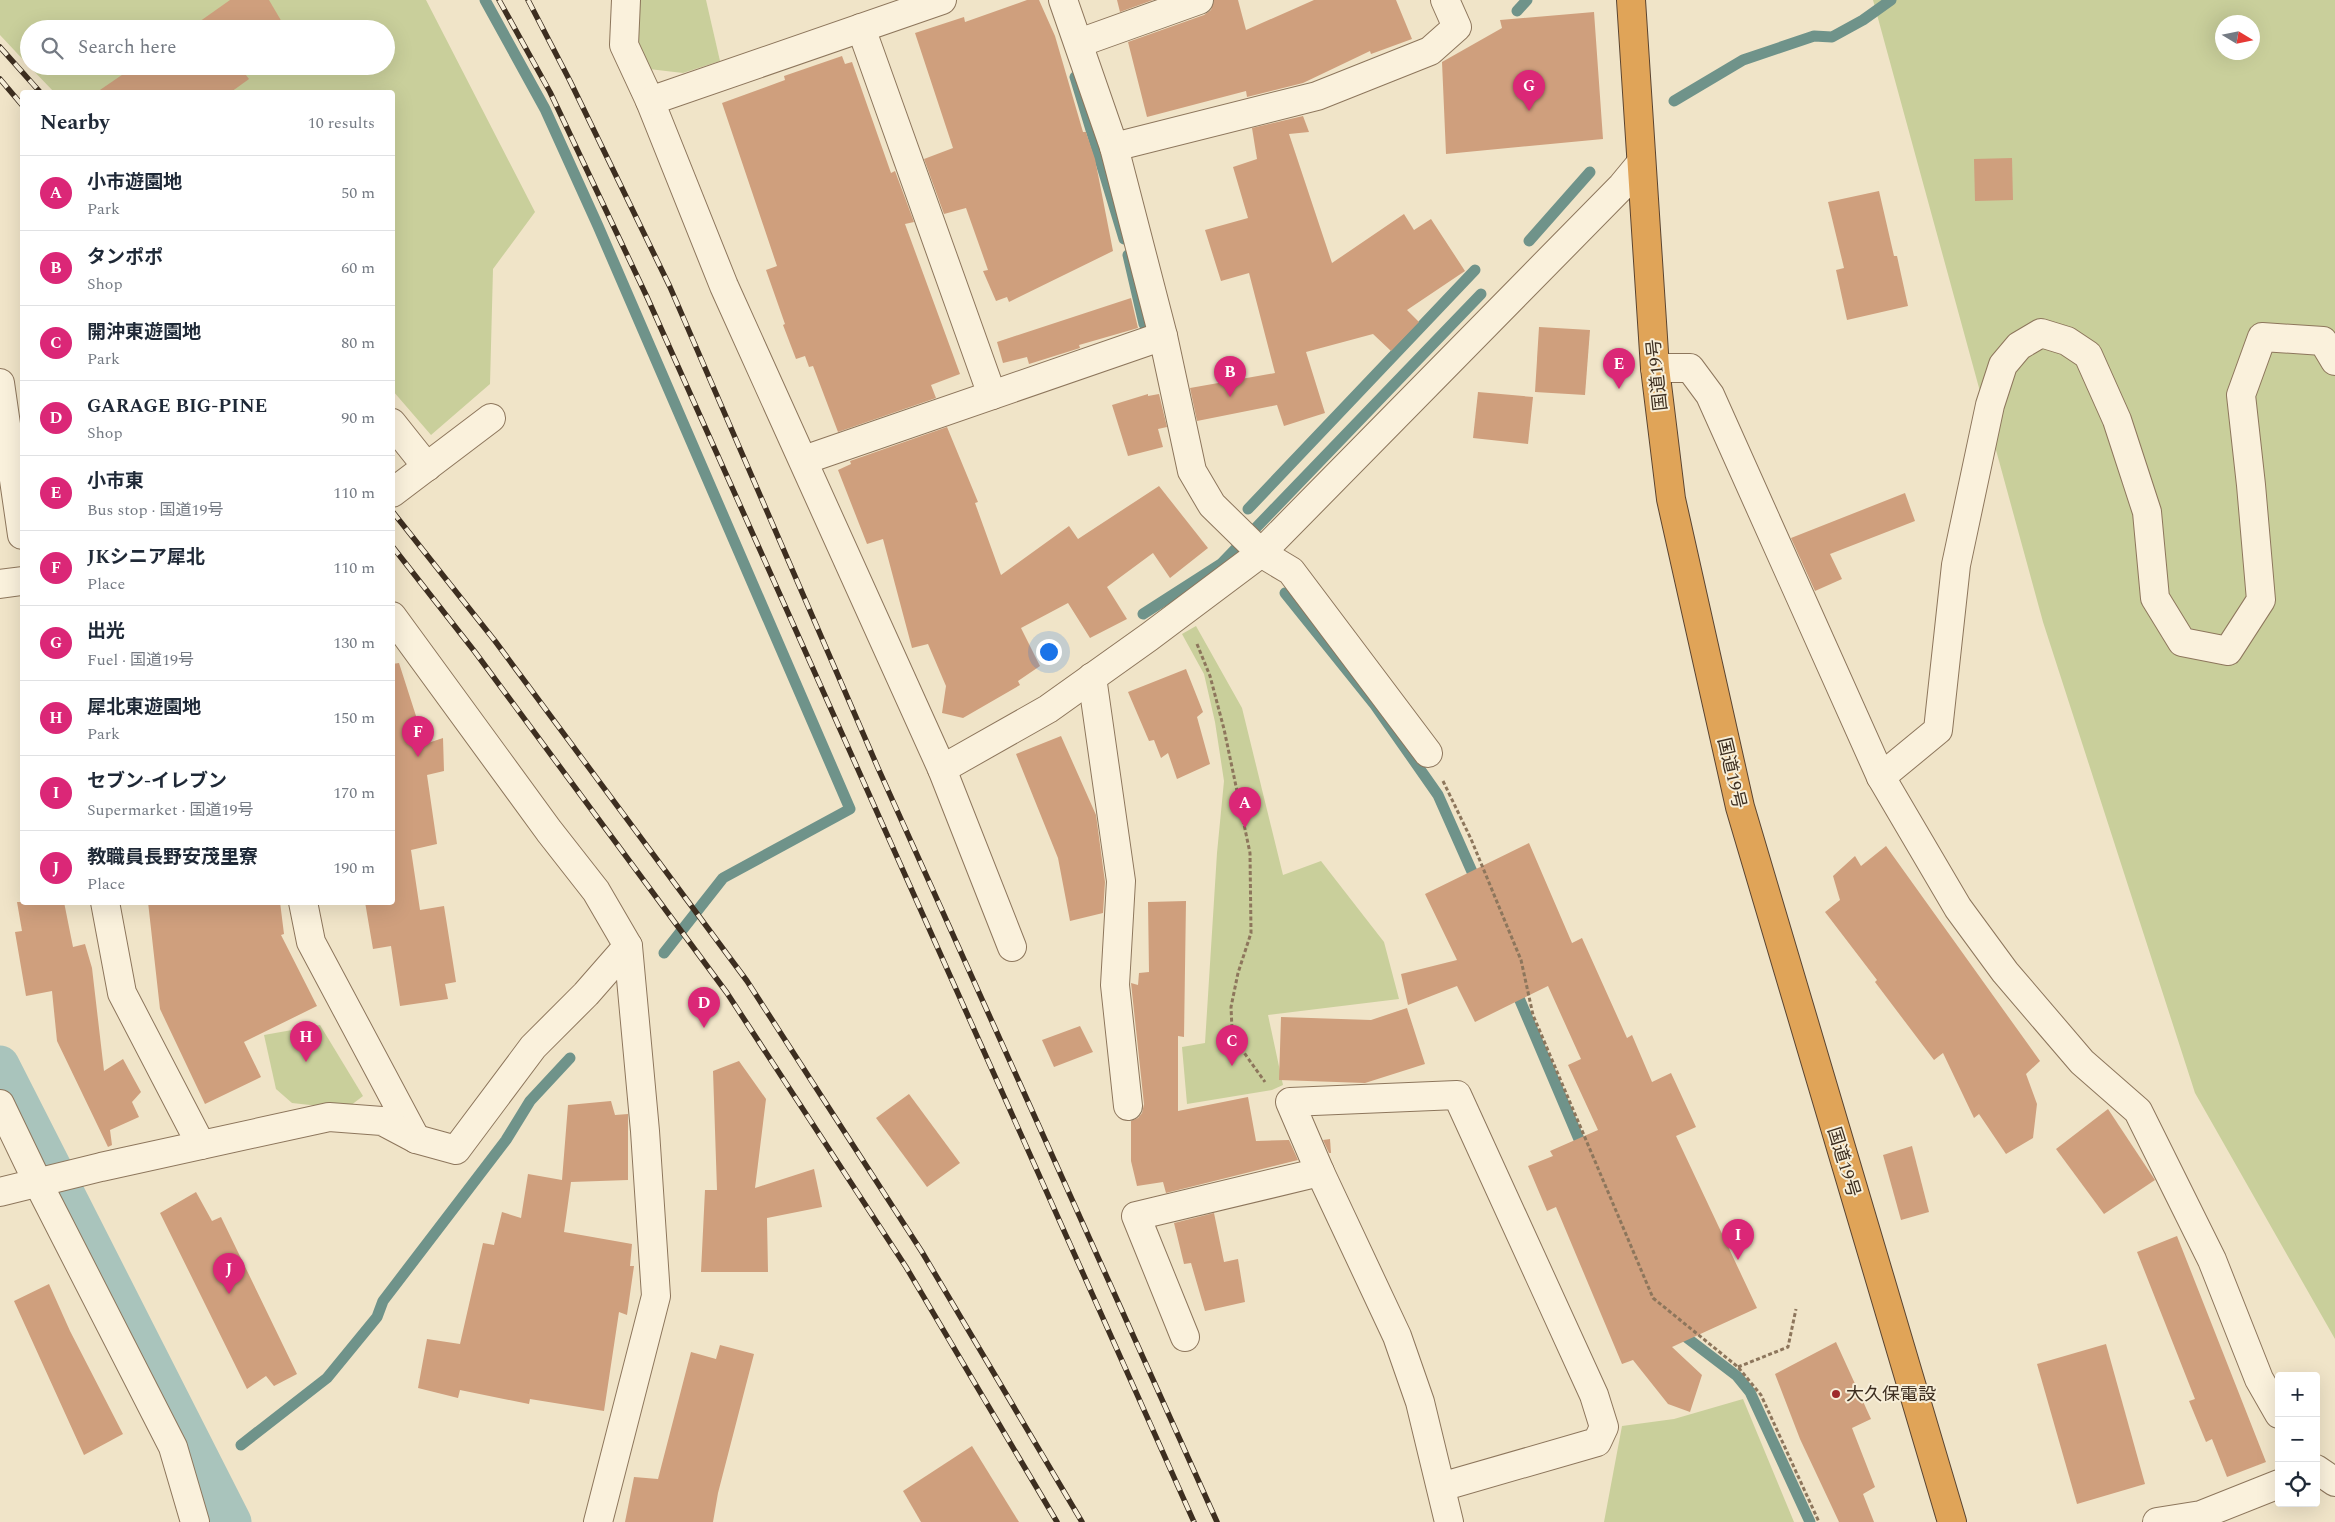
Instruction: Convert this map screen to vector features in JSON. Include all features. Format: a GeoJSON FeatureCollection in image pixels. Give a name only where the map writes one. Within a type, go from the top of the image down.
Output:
{"type":"FeatureCollection","features":[{"type":"Feature","properties":{"kind":"highway","name":"国道19号"},"geometry":{"type":"LineString","coordinates":[[1631,0],[1655,368],[1671,499],[1740,807],[1952,1522]]}},
{"type":"Feature","properties":{"kind":"street"},"geometry":{"type":"LineString","coordinates":[[626,0],[624,45],[650,101],[724,286],[942,770],[1012,947]]}},
{"type":"Feature","properties":{"kind":"street"},"geometry":{"type":"LineString","coordinates":[[650,101],[942,0]]}},
{"type":"Feature","properties":{"kind":"street"},"geometry":{"type":"LineString","coordinates":[[1062,0],[1114,147],[1163,336],[1192,471],[1212,505],[1250,542],[1291,571],[1428,753]]}},
{"type":"Feature","properties":{"kind":"street"},"geometry":{"type":"LineString","coordinates":[[1079,44],[1199,0]]}},
{"type":"Feature","properties":{"kind":"street"},"geometry":{"type":"LineString","coordinates":[[1114,147],[1318,96],[1430,51],[1457,27],[1446,0]]}},
{"type":"Feature","properties":{"kind":"street"},"geometry":{"type":"LineString","coordinates":[[861,28],[992,395]]}},
{"type":"Feature","properties":{"kind":"street"},"geometry":{"type":"LineString","coordinates":[[942,770],[1048,709],[1180,614],[1250,542],[1622,186],[1641,163]]}},
{"type":"Feature","properties":{"kind":"street"},"geometry":{"type":"LineString","coordinates":[[1881,777],[1938,730],[1958,556],[1990,405],[2004,366],[2019,346],[2041,332],[2068,341],[2088,355],[2117,420],[2146,512],[2155,598],[2182,642],[2228,651],[2261,600],[2241,395],[2262,337],[2323,341],[2335,360]]}},
{"type":"Feature","properties":{"kind":"street"},"geometry":{"type":"LineString","coordinates":[[804,460],[1163,336]]}},
{"type":"Feature","properties":{"kind":"street"},"geometry":{"type":"LineString","coordinates":[[1655,368],[1690,368],[1710,395],[1881,777],[1958,908],[2004,972],[2082,1062],[2138,1111],[2212,1260],[2259,1379],[2275,1407]]}},
{"type":"Feature","properties":{"kind":"street"},"geometry":{"type":"LineString","coordinates":[[0,384],[20,521]]}},
{"type":"Feature","properties":{"kind":"street"},"geometry":{"type":"LineString","coordinates":[[395,491],[491,418]]}},
{"type":"Feature","properties":{"kind":"street"},"geometry":{"type":"LineString","coordinates":[[395,427],[427,467]]}},
{"type":"Feature","properties":{"kind":"street"},"geometry":{"type":"LineString","coordinates":[[0,584],[20,581]]}},
{"type":"Feature","properties":{"kind":"street"},"geometry":{"type":"LineString","coordinates":[[395,620],[549,831],[596,891],[628,946],[645,1131],[656,1296],[598,1522]]}},
{"type":"Feature","properties":{"kind":"street"},"geometry":{"type":"LineString","coordinates":[[1092,678],[1121,881],[1115,985],[1128,1106]]}},
{"type":"Feature","properties":{"kind":"street"},"geometry":{"type":"LineString","coordinates":[[106,905],[122,993],[201,1145]]}},
{"type":"Feature","properties":{"kind":"street"},"geometry":{"type":"LineString","coordinates":[[304,905],[311,942],[416,1139]]}},
{"type":"Feature","properties":{"kind":"street"},"geometry":{"type":"LineString","coordinates":[[0,1192],[101,1167],[329,1117],[382,1121],[416,1139],[456,1150],[533,1046],[586,994],[628,946]]}},
{"type":"Feature","properties":{"kind":"street"},"geometry":{"type":"LineString","coordinates":[[1441,1487],[1597,1442],[1604,1427],[1594,1395],[1457,1095],[1290,1102],[1320,1172],[1397,1336],[1420,1402],[1449,1522]]}},
{"type":"Feature","properties":{"kind":"street"},"geometry":{"type":"LineString","coordinates":[[0,1104],[38,1183],[173,1447],[195,1522]]}},
{"type":"Feature","properties":{"kind":"street"},"geometry":{"type":"LineString","coordinates":[[1185,1337],[1136,1216],[1320,1172]]}},
{"type":"Feature","properties":{"kind":"street"},"geometry":{"type":"LineString","coordinates":[[2320,1472],[2335,1482]]}},
{"type":"Feature","properties":{"kind":"street"},"geometry":{"type":"LineString","coordinates":[[2156,1522],[2201,1515],[2275,1486]]}},
{"type":"Feature","properties":{"kind":"path"},"geometry":{"type":"LineString","coordinates":[[1180,614],[1202,654],[1210,676],[1226,738],[1250,853],[1252,933],[1238,973],[1231,1007],[1232,1029],[1251,1066],[1278,1098],[1290,1102]]}},
{"type":"Feature","properties":{"kind":"path"},"geometry":{"type":"LineString","coordinates":[[1428,753],[1456,806],[1514,942],[1521,960],[1533,1015],[1653,1298],[1738,1368],[1761,1395],[1819,1522]]}},
{"type":"Feature","properties":{"kind":"path"},"geometry":{"type":"LineString","coordinates":[[1738,1368],[1788,1347],[1796,1309]]}},
{"type":"Feature","properties":{"kind":"green space"},"geometry":{"type":"Polygon","coordinates":[[[0,0],[426,0],[535,212],[493,269],[490,384],[431,435],[395,393],[395,90],[52,90],[38,75],[395,75],[395,20],[20,20],[20,56],[0,35],[0,0]]]}},
{"type":"Feature","properties":{"kind":"green space"},"geometry":{"type":"Polygon","coordinates":[[[636,0],[706,0],[720,61],[683,73],[649,69],[634,39],[636,0]]]}},
{"type":"Feature","properties":{"kind":"green space"},"geometry":{"type":"Polygon","coordinates":[[[1873,0],[2335,0],[2335,1339],[2195,1093],[2043,622],[1873,0]]]}},
{"type":"Feature","properties":{"kind":"green space"},"geometry":{"type":"Polygon","coordinates":[[[1196,626],[1242,708],[1283,875],[1321,861],[1384,942],[1399,999],[1268,1015],[1283,1085],[1272,1090],[1187,1104],[1182,1047],[1205,1043],[1217,853],[1224,781],[1215,722],[1204,674],[1182,634],[1196,626]]]}},
{"type":"Feature","properties":{"kind":"green space"},"geometry":{"type":"Polygon","coordinates":[[[320,1025],[363,1096],[346,1109],[292,1103],[276,1089],[264,1035],[320,1025]]]}},
{"type":"Feature","properties":{"kind":"green space"},"geometry":{"type":"Polygon","coordinates":[[[1743,1399],[1794,1522],[1604,1522],[1622,1426],[1674,1419],[1743,1399]]]}},
{"type":"Feature","properties":{"kind":"building"},"geometry":{"type":"Polygon","coordinates":[[[230,0],[269,0],[281,20],[202,20],[230,0]]]}},
{"type":"Feature","properties":{"kind":"building"},"geometry":{"type":"Polygon","coordinates":[[[1027,0],[1039,0],[1055,36],[1083,132],[1086,132],[1095,159],[1113,251],[1009,302],[1007,297],[996,301],[983,271],[988,270],[966,208],[944,214],[924,159],[953,148],[915,33],[964,17],[965,22],[1027,0]]]}},
{"type":"Feature","properties":{"kind":"building"},"geometry":{"type":"Polygon","coordinates":[[[1117,0],[1153,0],[1120,12],[1117,0]]]}},
{"type":"Feature","properties":{"kind":"building"},"geometry":{"type":"Polygon","coordinates":[[[1214,0],[1238,0],[1246,30],[1314,0],[1396,0],[1412,39],[1371,54],[1370,51],[1303,83],[1247,97],[1246,91],[1147,117],[1128,42],[1204,15],[1211,10],[1214,0]]]}},
{"type":"Feature","properties":{"kind":"building"},"geometry":{"type":"Polygon","coordinates":[[[1594,12],[1603,139],[1446,154],[1442,62],[1502,28],[1500,20],[1594,12]]]}},
{"type":"Feature","properties":{"kind":"building"},"geometry":{"type":"Polygon","coordinates":[[[842,56],[845,64],[852,62],[891,173],[895,171],[914,222],[905,224],[960,374],[931,385],[936,398],[838,432],[813,366],[809,367],[805,356],[796,359],[783,325],[785,324],[766,270],[777,266],[722,103],[785,80],[784,76],[842,56]]]}},
{"type":"Feature","properties":{"kind":"building"},"geometry":{"type":"Polygon","coordinates":[[[122,75],[246,75],[249,79],[234,90],[100,90],[122,75]]]}},
{"type":"Feature","properties":{"kind":"building"},"geometry":{"type":"Polygon","coordinates":[[[1303,116],[1309,132],[1289,134],[1332,263],[1404,214],[1414,230],[1431,219],[1465,271],[1407,310],[1419,322],[1391,351],[1373,334],[1306,352],[1325,413],[1284,426],[1277,405],[1197,421],[1190,388],[1275,373],[1249,273],[1221,281],[1205,230],[1248,218],[1233,167],[1257,159],[1252,128],[1303,116]]]}},
{"type":"Feature","properties":{"kind":"building"},"geometry":{"type":"Polygon","coordinates":[[[2012,158],[2013,200],[1975,201],[1974,159],[2012,158]]]}},
{"type":"Feature","properties":{"kind":"building"},"geometry":{"type":"Polygon","coordinates":[[[1879,191],[1894,256],[1897,256],[1908,306],[1847,320],[1836,270],[1844,268],[1828,202],[1879,191]]]}},
{"type":"Feature","properties":{"kind":"building"},"geometry":{"type":"Polygon","coordinates":[[[1131,298],[1138,328],[1079,345],[1080,348],[1029,364],[1027,357],[1003,363],[997,342],[1131,298]]]}},
{"type":"Feature","properties":{"kind":"building"},"geometry":{"type":"Polygon","coordinates":[[[1539,327],[1590,330],[1585,395],[1535,392],[1539,327]]]}},
{"type":"Feature","properties":{"kind":"building"},"geometry":{"type":"Polygon","coordinates":[[[1478,392],[1533,397],[1528,444],[1473,438],[1478,392]]]}},
{"type":"Feature","properties":{"kind":"building"},"geometry":{"type":"Polygon","coordinates":[[[1148,394],[1148,396],[1159,394],[1167,427],[1158,429],[1163,447],[1128,456],[1112,405],[1148,394]]]}},
{"type":"Feature","properties":{"kind":"building"},"geometry":{"type":"Polygon","coordinates":[[[947,427],[978,502],[975,503],[1001,575],[1069,526],[1078,539],[1159,486],[1208,548],[1170,578],[1153,553],[1107,587],[1127,619],[1090,638],[1068,603],[1021,628],[1040,666],[1018,681],[1020,685],[963,718],[942,713],[946,686],[928,644],[912,648],[883,539],[867,544],[838,470],[851,464],[850,461],[947,427]]]}},
{"type":"Feature","properties":{"kind":"building"},"geometry":{"type":"Polygon","coordinates":[[[1905,493],[1915,521],[1830,554],[1842,579],[1815,591],[1791,538],[1905,493]]]}},
{"type":"Feature","properties":{"kind":"building"},"geometry":{"type":"Polygon","coordinates":[[[399,663],[425,744],[443,738],[444,771],[427,775],[437,844],[411,850],[420,910],[444,906],[456,982],[445,984],[448,999],[400,1006],[391,946],[373,949],[366,905],[395,905],[395,664],[399,663]]]}},
{"type":"Feature","properties":{"kind":"building"},"geometry":{"type":"Polygon","coordinates":[[[1186,669],[1203,712],[1197,717],[1210,764],[1177,779],[1168,753],[1161,758],[1154,740],[1149,741],[1128,692],[1186,669]]]}},
{"type":"Feature","properties":{"kind":"building"},"geometry":{"type":"Polygon","coordinates":[[[1061,736],[1096,815],[1105,882],[1103,913],[1070,921],[1058,858],[1016,754],[1061,736]]]}},
{"type":"Feature","properties":{"kind":"building"},"geometry":{"type":"Polygon","coordinates":[[[1529,843],[1572,943],[1582,938],[1627,1038],[1632,1035],[1652,1082],[1671,1073],[1696,1127],[1676,1136],[1757,1308],[1672,1347],[1702,1375],[1690,1412],[1668,1404],[1633,1360],[1622,1364],[1556,1207],[1547,1211],[1528,1166],[1553,1156],[1550,1151],[1598,1130],[1568,1065],[1581,1059],[1548,986],[1475,1022],[1457,986],[1408,1005],[1401,974],[1457,960],[1425,894],[1529,843]]]}},
{"type":"Feature","properties":{"kind":"building"},"geometry":{"type":"Polygon","coordinates":[[[1886,846],[2040,1061],[2026,1074],[2037,1104],[2033,1138],[2006,1154],[1979,1114],[1974,1118],[1943,1053],[1934,1060],[1875,982],[1877,980],[1825,912],[1840,900],[1833,876],[1855,856],[1861,866],[1886,846]]]}},
{"type":"Feature","properties":{"kind":"building"},"geometry":{"type":"Polygon","coordinates":[[[1186,901],[1184,1037],[1178,1036],[1178,1111],[1248,1097],[1256,1141],[1289,1140],[1298,1160],[1166,1193],[1163,1182],[1137,1186],[1131,1161],[1131,1121],[1138,1118],[1142,1113],[1144,1104],[1131,983],[1138,985],[1139,973],[1149,972],[1148,902],[1186,901]]]}},
{"type":"Feature","properties":{"kind":"building"},"geometry":{"type":"Polygon","coordinates":[[[17,902],[20,902],[20,905],[65,905],[73,947],[85,944],[92,968],[104,1071],[123,1059],[141,1092],[132,1102],[139,1117],[110,1130],[112,1145],[108,1147],[57,1041],[52,991],[26,996],[15,932],[22,931],[17,902]]]}},
{"type":"Feature","properties":{"kind":"building"},"geometry":{"type":"Polygon","coordinates":[[[148,905],[280,905],[284,934],[281,935],[317,1006],[244,1042],[261,1077],[205,1104],[160,1009],[148,905]]]}},
{"type":"Feature","properties":{"kind":"building"},"geometry":{"type":"Polygon","coordinates":[[[1407,1008],[1425,1064],[1365,1083],[1279,1080],[1281,1017],[1371,1020],[1407,1008]]]}},
{"type":"Feature","properties":{"kind":"building"},"geometry":{"type":"Polygon","coordinates":[[[1080,1026],[1093,1052],[1054,1067],[1042,1040],[1080,1026]]]}},
{"type":"Feature","properties":{"kind":"building"},"geometry":{"type":"Polygon","coordinates":[[[739,1061],[766,1099],[755,1188],[814,1169],[822,1207],[767,1218],[768,1272],[701,1272],[705,1190],[717,1190],[713,1071],[739,1061]]]}},
{"type":"Feature","properties":{"kind":"building"},"geometry":{"type":"Polygon","coordinates":[[[909,1094],[960,1163],[927,1187],[876,1118],[909,1094]]]}},
{"type":"Feature","properties":{"kind":"building"},"geometry":{"type":"Polygon","coordinates":[[[611,1101],[615,1115],[628,1114],[628,1180],[571,1182],[564,1232],[632,1244],[630,1266],[634,1266],[627,1315],[619,1312],[604,1411],[530,1399],[529,1404],[460,1390],[458,1398],[418,1388],[427,1339],[460,1344],[483,1243],[494,1245],[502,1212],[521,1218],[528,1174],[562,1180],[568,1105],[611,1101]]]}},
{"type":"Feature","properties":{"kind":"building"},"geometry":{"type":"Polygon","coordinates":[[[2108,1109],[2155,1180],[2104,1214],[2056,1149],[2108,1109]]]}},
{"type":"Feature","properties":{"kind":"building"},"geometry":{"type":"Polygon","coordinates":[[[1330,1139],[1331,1153],[1329,1153],[1323,1140],[1330,1139]]]}},
{"type":"Feature","properties":{"kind":"building"},"geometry":{"type":"Polygon","coordinates":[[[1912,1146],[1929,1212],[1901,1220],[1883,1155],[1912,1146]]]}},
{"type":"Feature","properties":{"kind":"building"},"geometry":{"type":"Polygon","coordinates":[[[196,1192],[212,1221],[221,1217],[297,1374],[274,1386],[266,1376],[247,1389],[160,1213],[196,1192]]]}},
{"type":"Feature","properties":{"kind":"building"},"geometry":{"type":"Polygon","coordinates":[[[1214,1213],[1224,1262],[1238,1259],[1245,1302],[1205,1311],[1191,1263],[1184,1264],[1174,1223],[1214,1213]]]}},
{"type":"Feature","properties":{"kind":"building"},"geometry":{"type":"Polygon","coordinates":[[[2177,1236],[2266,1462],[2227,1477],[2212,1439],[2206,1442],[2189,1401],[2195,1399],[2137,1252],[2177,1236]]]}},
{"type":"Feature","properties":{"kind":"building"},"geometry":{"type":"Polygon","coordinates":[[[49,1284],[70,1331],[123,1434],[84,1455],[14,1301],[49,1284]]]}},
{"type":"Feature","properties":{"kind":"building"},"geometry":{"type":"Polygon","coordinates":[[[1836,1342],[1871,1419],[1852,1428],[1875,1487],[1863,1494],[1874,1522],[1839,1522],[1800,1439],[1775,1374],[1836,1342]]]}},
{"type":"Feature","properties":{"kind":"building"},"geometry":{"type":"Polygon","coordinates":[[[2106,1344],[2145,1484],[2077,1504],[2037,1364],[2106,1344]]]}},
{"type":"Feature","properties":{"kind":"building"},"geometry":{"type":"Polygon","coordinates":[[[720,1345],[754,1354],[718,1493],[713,1522],[625,1522],[634,1477],[658,1479],[691,1352],[716,1359],[720,1345]]]}},
{"type":"Feature","properties":{"kind":"building"},"geometry":{"type":"Polygon","coordinates":[[[972,1446],[1019,1522],[921,1522],[903,1491],[972,1446]]]}},
{"type":"Feature","properties":{"kind":"waterway"},"geometry":{"type":"LineString","coordinates":[[485,0],[545,109],[598,226],[850,809],[723,878],[664,953]]}},
{"type":"Feature","properties":{"kind":"waterway"},"geometry":{"type":"LineString","coordinates":[[1517,11],[1527,0]]}},
{"type":"Feature","properties":{"kind":"waterway"},"geometry":{"type":"LineString","coordinates":[[1674,101],[1743,60],[1814,36],[1832,37],[1863,20],[1891,0]]}},
{"type":"Feature","properties":{"kind":"waterway"},"geometry":{"type":"LineString","coordinates":[[1075,77],[1124,239]]}},
{"type":"Feature","properties":{"kind":"waterway"},"geometry":{"type":"LineString","coordinates":[[1529,241],[1590,172]]}},
{"type":"Feature","properties":{"kind":"waterway"},"geometry":{"type":"LineString","coordinates":[[1128,255],[1144,324]]}},
{"type":"Feature","properties":{"kind":"waterway"},"geometry":{"type":"LineString","coordinates":[[1248,509],[1475,270]]}},
{"type":"Feature","properties":{"kind":"waterway"},"geometry":{"type":"LineString","coordinates":[[1143,614],[1221,564],[1481,294]]}},
{"type":"Feature","properties":{"kind":"waterway"},"geometry":{"type":"LineString","coordinates":[[1285,593],[1375,705],[1438,795],[1477,883]]}},
{"type":"Feature","properties":{"kind":"waterway"},"geometry":{"type":"LineString","coordinates":[[1517,986],[1519,998],[1584,1151]]}},
{"type":"Feature","properties":{"kind":"waterway"},"geometry":{"type":"LineString","coordinates":[[241,1445],[327,1378],[377,1317],[383,1301],[506,1140],[530,1101],[570,1058]]}},
{"type":"Feature","properties":{"kind":"waterway"},"geometry":{"type":"LineString","coordinates":[[0,1065],[232,1522]]}},
{"type":"Feature","properties":{"kind":"waterway"},"geometry":{"type":"LineString","coordinates":[[1678,1331],[1737,1376],[1750,1392],[1810,1522]]}},
{"type":"Feature","properties":{"kind":"railway"},"geometry":{"type":"LineString","coordinates":[[499,0],[550,92],[647,297],[1194,1522]]}},
{"type":"Feature","properties":{"kind":"railway"},"geometry":{"type":"LineString","coordinates":[[528,0],[570,81],[670,287],[878,768],[1217,1522]]}},
{"type":"Feature","properties":{"kind":"railway"},"geometry":{"type":"LineString","coordinates":[[0,47],[20,70]]}},
{"type":"Feature","properties":{"kind":"railway"},"geometry":{"type":"LineString","coordinates":[[25,75],[38,90]]}},
{"type":"Feature","properties":{"kind":"railway"},"geometry":{"type":"LineString","coordinates":[[0,79],[20,103]]}},
{"type":"Feature","properties":{"kind":"railway"},"geometry":{"type":"LineString","coordinates":[[395,515],[495,641],[747,981],[922,1252],[1082,1522]]}},
{"type":"Feature","properties":{"kind":"railway"},"geometry":{"type":"LineString","coordinates":[[395,550],[475,652],[727,993],[906,1267],[1057,1522]]}},
{"type":"Feature","properties":{"kind":"place","name":"出光"},"geometry":{"type":"Point","coordinates":[1529,111]}},
{"type":"Feature","properties":{"kind":"place","name":"小市東"},"geometry":{"type":"Point","coordinates":[1619,389]}},
{"type":"Feature","properties":{"kind":"place","name":"タンポポ"},"geometry":{"type":"Point","coordinates":[1230,397]}},
{"type":"Feature","properties":{"kind":"place","name":"JKシニア犀北"},"geometry":{"type":"Point","coordinates":[418,757]}},
{"type":"Feature","properties":{"kind":"place","name":"小市遊園地"},"geometry":{"type":"Point","coordinates":[1245,828]}},
{"type":"Feature","properties":{"kind":"place","name":"GARAGE BIG-PINE"},"geometry":{"type":"Point","coordinates":[704,1028]}},
{"type":"Feature","properties":{"kind":"place","name":"犀北東遊園地"},"geometry":{"type":"Point","coordinates":[306,1062]}},
{"type":"Feature","properties":{"kind":"place","name":"開沖東遊園地"},"geometry":{"type":"Point","coordinates":[1232,1066]}},
{"type":"Feature","properties":{"kind":"place","name":"セブン-イレブン"},"geometry":{"type":"Point","coordinates":[1738,1260]}},
{"type":"Feature","properties":{"kind":"place","name":"教職員長野安茂里寮"},"geometry":{"type":"Point","coordinates":[229,1294]}},
{"type":"Feature","properties":{"kind":"place","name":"大久保電設"},"geometry":{"type":"Point","coordinates":[1836,1394]}}]}
